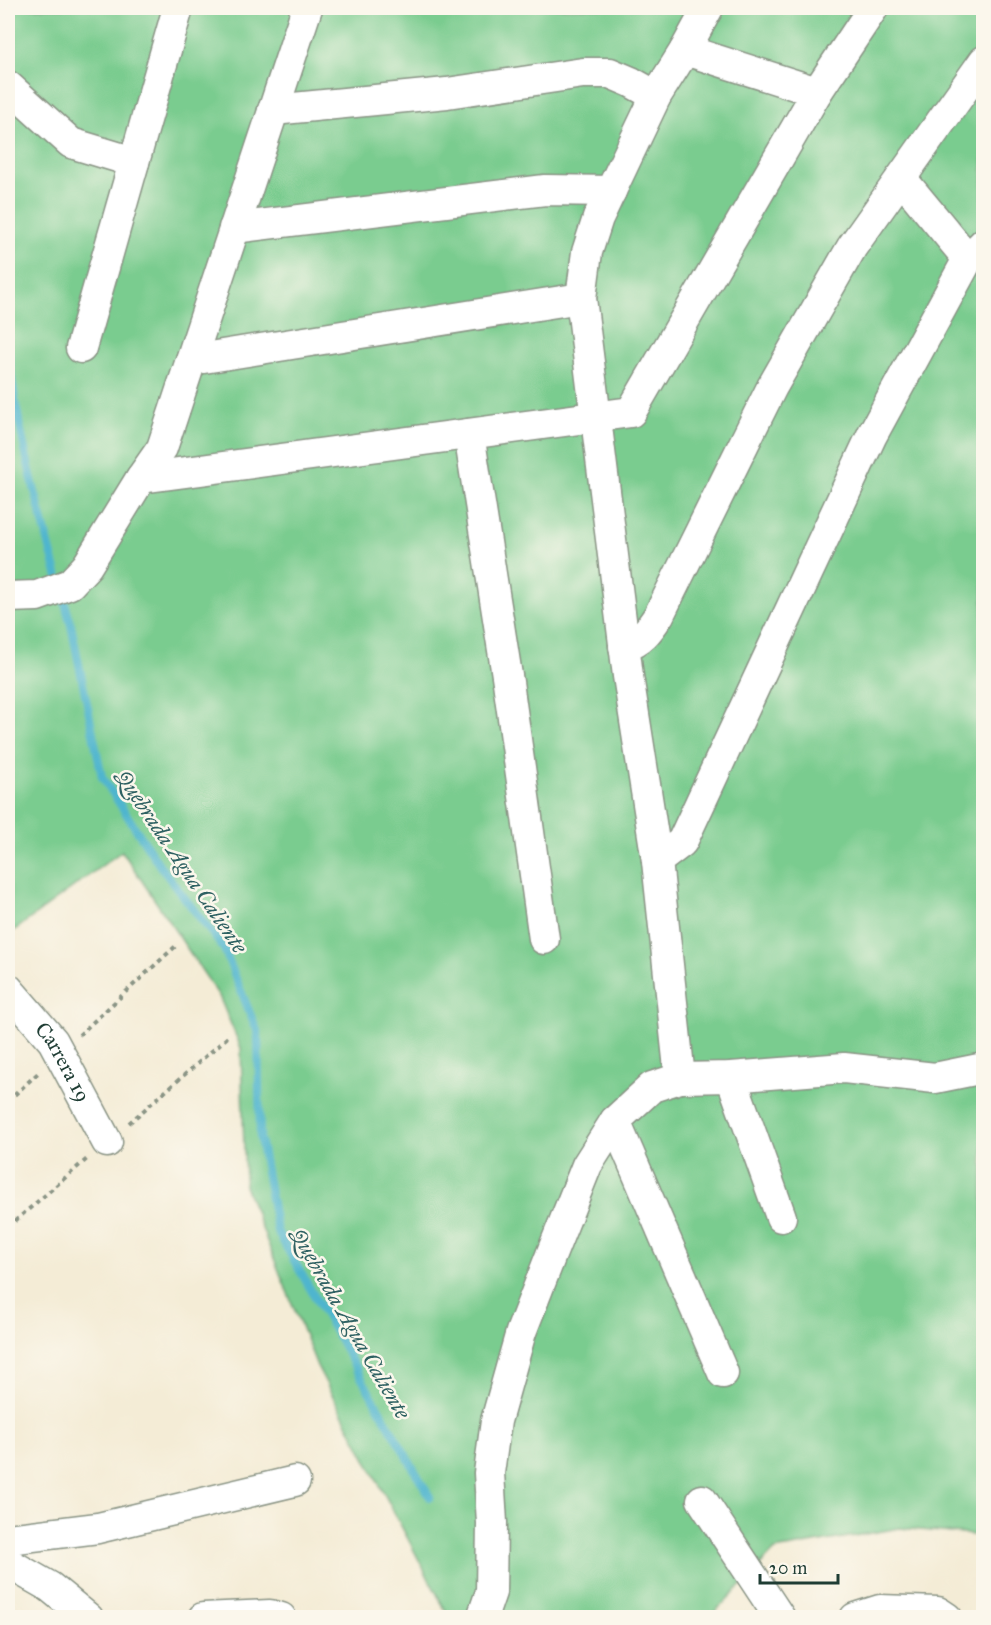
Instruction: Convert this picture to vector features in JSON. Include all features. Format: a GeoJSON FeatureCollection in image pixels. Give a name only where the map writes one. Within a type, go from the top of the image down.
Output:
{"type":"FeatureCollection","features":[{"type":"Feature","properties":{"kind":"street"},"geometry":{"type":"LineString","coordinates":[[81,348],[178,8]]}},
{"type":"Feature","properties":{"kind":"street"},"geometry":{"type":"LineString","coordinates":[[8,597],[37,596],[70,584],[87,566],[162,448],[307,8]]}},
{"type":"Feature","properties":{"kind":"street"},"geometry":{"type":"LineString","coordinates":[[681,1078],[657,861],[624,646],[581,298],[587,252],[598,218],[656,96],[708,8]]}},
{"type":"Feature","properties":{"kind":"street"},"geometry":{"type":"LineString","coordinates":[[141,478],[631,412],[817,92],[873,8]]}},
{"type":"Feature","properties":{"kind":"street"},"geometry":{"type":"LineString","coordinates":[[685,50],[817,92]]}},
{"type":"Feature","properties":{"kind":"street"},"geometry":{"type":"LineString","coordinates":[[624,646],[634,644],[645,636],[659,615],[772,387],[852,247],[984,61]]}},
{"type":"Feature","properties":{"kind":"street"},"geometry":{"type":"LineString","coordinates":[[273,110],[447,93],[583,73],[610,73],[656,96]]}},
{"type":"Feature","properties":{"kind":"street"},"geometry":{"type":"LineString","coordinates":[[8,86],[70,143],[134,162]]}},
{"type":"Feature","properties":{"kind":"street"},"geometry":{"type":"LineString","coordinates":[[657,861],[682,842],[872,435],[976,251],[902,178]]}},
{"type":"Feature","properties":{"kind":"street"},"geometry":{"type":"LineString","coordinates":[[234,228],[545,190],[611,191]]}},
{"type":"Feature","properties":{"kind":"street"},"geometry":{"type":"LineString","coordinates":[[191,360],[581,298]]}},
{"type":"Feature","properties":{"kind":"street"},"geometry":{"type":"LineString","coordinates":[[469,434],[508,682],[544,939]]}},
{"type":"Feature","properties":{"kind":"street","name":"Carrera 19"},"geometry":{"type":"LineString","coordinates":[[8,989],[53,1041],[107,1142]]}},
{"type":"Feature","properties":{"kind":"street"},"geometry":{"type":"LineString","coordinates":[[482,1617],[491,1592],[492,1523],[489,1473],[496,1421],[521,1332],[551,1255],[587,1165],[615,1121],[652,1087],[681,1078],[731,1077],[844,1068],[934,1078],[984,1068]]}},
{"type":"Feature","properties":{"kind":"street"},"geometry":{"type":"LineString","coordinates":[[731,1077],[781,1216]]}},
{"type":"Feature","properties":{"kind":"street"},"geometry":{"type":"LineString","coordinates":[[615,1121],[723,1373]]}},
{"type":"Feature","properties":{"kind":"street"},"geometry":{"type":"LineString","coordinates":[[8,1539],[98,1528],[295,1481]]}},
{"type":"Feature","properties":{"kind":"street"},"geometry":{"type":"LineString","coordinates":[[702,1500],[780,1617]]}},
{"type":"Feature","properties":{"kind":"street"},"geometry":{"type":"LineString","coordinates":[[8,1563],[50,1587],[88,1617]]}},
{"type":"Feature","properties":{"kind":"street"},"geometry":{"type":"LineString","coordinates":[[855,1617],[880,1610],[938,1612],[947,1617]]}},
{"type":"Feature","properties":{"kind":"street"},"geometry":{"type":"LineString","coordinates":[[203,1617],[270,1615],[280,1617]]}},
{"type":"Feature","properties":{"kind":"path"},"geometry":{"type":"LineString","coordinates":[[8,1101],[178,944]]}},
{"type":"Feature","properties":{"kind":"green space"},"geometry":{"type":"Polygon","coordinates":[[[8,8],[983,8],[983,1536],[900,1528],[775,1550],[710,1617],[449,1617],[317,1366],[245,1186],[241,1048],[219,996],[122,851],[8,935],[8,8]]]}},
{"type":"Feature","properties":{"kind":"waterway","name":"Quebrada Agua Caliente"},"geometry":{"type":"LineString","coordinates":[[8,352],[23,439],[59,581]]}},
{"type":"Feature","properties":{"kind":"waterway","name":"Quebrada Agua Caliente"},"geometry":{"type":"LineString","coordinates":[[62,592],[71,625],[102,777],[160,866],[224,949],[258,1033],[260,1138],[277,1231],[430,1497]]}}]}
